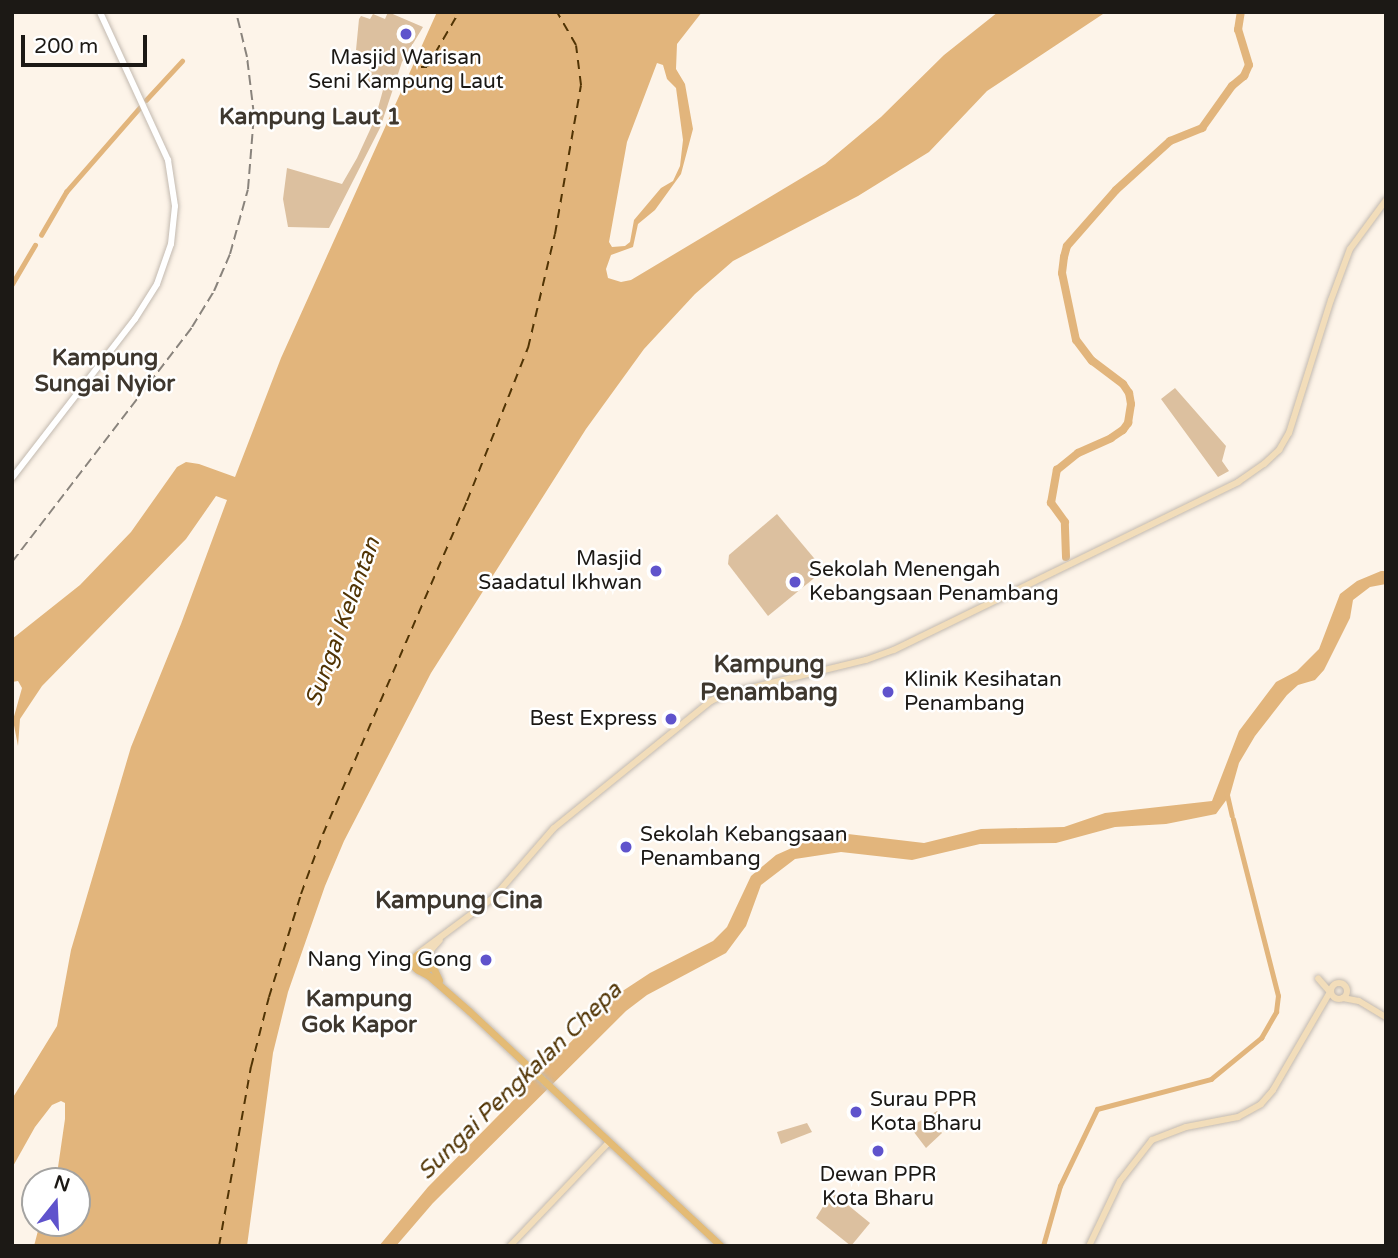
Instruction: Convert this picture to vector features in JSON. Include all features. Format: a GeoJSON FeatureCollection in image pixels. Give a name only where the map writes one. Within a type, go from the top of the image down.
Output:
{"type":"FeatureCollection","features":[{"type":"Feature","properties":{"kind":"main road"},"geometry":{"type":"LineString","coordinates":[[720,1246],[469,1011],[429,976],[418,970],[413,962],[419,953],[494,897],[554,828],[711,701],[726,694],[866,660],[894,650],[1238,482],[1264,464],[1279,450],[1289,433],[1344,262],[1363,227],[1386,200]]}},
{"type":"Feature","properties":{"kind":"main road"},"geometry":{"type":"LineString","coordinates":[[446,934],[432,948],[434,975],[469,1011]]}},
{"type":"Feature","properties":{"kind":"main road"},"geometry":{"type":"LineString","coordinates":[[419,953],[425,953],[431,961]]}},
{"type":"Feature","properties":{"kind":"main road"},"geometry":{"type":"LineString","coordinates":[[418,970],[426,970],[431,961]]}},
{"type":"Feature","properties":{"kind":"main road"},"geometry":{"type":"LineString","coordinates":[[1364,1003],[1340,998],[1318,978],[1345,986],[1364,1003],[1386,1017]]}},
{"type":"Feature","properties":{"kind":"main road"},"geometry":{"type":"LineString","coordinates":[[1088,1246],[1109,1199],[1143,1148],[1169,1132],[1238,1118],[1261,1104],[1275,1087],[1336,983]]}},
{"type":"Feature","properties":{"kind":"main road"},"geometry":{"type":"LineString","coordinates":[[1319,1016],[1340,998],[1345,986]]}},
{"type":"Feature","properties":{"kind":"main road"},"geometry":{"type":"LineString","coordinates":[[510,1246],[609,1142]]}},
{"type":"Feature","properties":{"kind":"street"},"geometry":{"type":"LineString","coordinates":[[12,478],[135,319],[157,284],[171,244],[176,206],[168,160],[100,12]]}},
{"type":"Feature","properties":{"kind":"shaded area"},"geometry":{"type":"Polygon","coordinates":[[[388,12],[423,27],[402,62],[380,128],[329,228],[288,227],[283,199],[287,168],[342,184],[357,158],[375,119],[383,90],[364,80],[374,58],[356,50],[359,19],[361,16],[370,19],[373,14],[385,19],[388,12]]]}},
{"type":"Feature","properties":{"kind":"shaded area"},"geometry":{"type":"Polygon","coordinates":[[[1175,388],[1226,446],[1222,461],[1229,471],[1218,477],[1161,399],[1175,388]]]}},
{"type":"Feature","properties":{"kind":"shaded area"},"geometry":{"type":"Polygon","coordinates":[[[777,514],[824,570],[768,616],[728,564],[729,555],[777,514]]]}},
{"type":"Feature","properties":{"kind":"shaded area"},"geometry":{"type":"Polygon","coordinates":[[[937,1111],[943,1118],[935,1125],[942,1133],[926,1148],[910,1127],[937,1111]]]}},
{"type":"Feature","properties":{"kind":"shaded area"},"geometry":{"type":"Polygon","coordinates":[[[807,1123],[812,1132],[781,1144],[777,1132],[807,1123]]]}},
{"type":"Feature","properties":{"kind":"shaded area"},"geometry":{"type":"Polygon","coordinates":[[[832,1192],[870,1223],[851,1246],[816,1218],[832,1192]]]}},
{"type":"Feature","properties":{"kind":"water","name":"Sungai Kelantan"},"geometry":{"type":"Polygon","coordinates":[[[437,12],[702,12],[677,44],[676,69],[685,84],[693,129],[681,174],[655,210],[638,224],[633,247],[611,255],[606,269],[608,278],[621,282],[631,280],[825,164],[881,117],[944,55],[998,12],[1106,12],[987,91],[929,152],[858,196],[733,261],[695,294],[644,349],[586,429],[431,673],[344,841],[325,886],[288,992],[273,1053],[247,1246],[34,1246],[36,1237],[91,1237],[91,1167],[58,1167],[65,1119],[65,1103],[61,1101],[52,1105],[35,1127],[12,1168],[12,1099],[57,1026],[71,950],[131,747],[227,500],[216,496],[186,539],[42,686],[20,719],[18,746],[13,720],[22,688],[18,681],[12,682],[12,639],[80,585],[131,532],[177,467],[186,462],[199,464],[235,477],[281,358],[437,12]],[[657,63],[627,142],[609,242],[612,247],[625,246],[630,242],[634,220],[661,188],[673,181],[680,166],[683,140],[676,88],[667,79],[663,65],[657,63]]]}},
{"type":"Feature","properties":{"kind":"water","name":"Sungai Pengkalan Chepa"},"geometry":{"type":"Polygon","coordinates":[[[1386,571],[1386,584],[1370,587],[1353,600],[1350,618],[1324,670],[1315,680],[1298,685],[1287,695],[1255,736],[1239,763],[1230,795],[1216,814],[1166,824],[1115,827],[1056,843],[980,844],[912,860],[841,852],[795,859],[761,885],[746,926],[726,953],[647,995],[626,1011],[433,1203],[396,1246],[379,1246],[428,1187],[618,994],[650,973],[713,941],[727,927],[751,876],[776,855],[821,835],[848,834],[924,843],[981,829],[1064,827],[1105,813],[1212,801],[1239,731],[1276,682],[1297,671],[1319,649],[1340,594],[1357,581],[1386,571]]]}},
{"type":"Feature","properties":{"kind":"waterway"},"geometry":{"type":"LineString","coordinates":[[1066,557],[1065,522],[1051,503],[1057,470],[1078,453],[1123,430],[1128,423],[1131,404],[1129,393],[1123,384],[1092,361],[1076,340],[1062,273],[1067,246],[1116,190],[1170,141],[1202,128],[1232,86],[1244,76],[1249,65],[1238,30],[1241,12]]}},
{"type":"Feature","properties":{"kind":"waterway"},"geometry":{"type":"LineString","coordinates":[[146,100],[182,61]]}},
{"type":"Feature","properties":{"kind":"waterway"},"geometry":{"type":"LineString","coordinates":[[41,235],[66,192],[141,106]]}},
{"type":"Feature","properties":{"kind":"waterway"},"geometry":{"type":"LineString","coordinates":[[12,284],[35,245]]}},
{"type":"Feature","properties":{"kind":"waterway"},"geometry":{"type":"LineString","coordinates":[[1227,793],[1232,815]]}},
{"type":"Feature","properties":{"kind":"waterway"},"geometry":{"type":"LineString","coordinates":[[1043,1246],[1060,1186],[1097,1109],[1211,1079],[1261,1038],[1276,1012],[1278,996],[1233,820]]}},
{"type":"Feature","properties":{"kind":"ferry route"},"geometry":{"type":"LineString","coordinates":[[421,67],[427,67],[459,12]]}},
{"type":"Feature","properties":{"kind":"ferry route"},"geometry":{"type":"LineString","coordinates":[[219,1246],[251,1067],[269,997],[301,894],[323,834],[467,501],[528,348],[555,234],[581,85],[576,45],[557,12]]}},
{"type":"Feature","properties":{"kind":"railway"},"geometry":{"type":"LineString","coordinates":[[12,562],[192,327],[214,291],[230,254],[248,189],[254,115],[247,57],[236,12]]}},
{"type":"Feature","properties":{"kind":"place","name":"Masjid Warisan Seni Kampung Laut"},"geometry":{"type":"Point","coordinates":[406,34]}},
{"type":"Feature","properties":{"kind":"place","name":"Masjid Saadatul Ikhwan"},"geometry":{"type":"Point","coordinates":[656,571]}},
{"type":"Feature","properties":{"kind":"place","name":"Sekolah Menengah Kebangsaan Penambang"},"geometry":{"type":"Point","coordinates":[795,582]}},
{"type":"Feature","properties":{"kind":"place","name":"Klinik Kesihatan Penambang"},"geometry":{"type":"Point","coordinates":[888,692]}},
{"type":"Feature","properties":{"kind":"place","name":"Best Express"},"geometry":{"type":"Point","coordinates":[671,719]}},
{"type":"Feature","properties":{"kind":"place","name":"Sekolah Kebangsaan Penambang"},"geometry":{"type":"Point","coordinates":[626,847]}},
{"type":"Feature","properties":{"kind":"place","name":"Nang Ying Gong"},"geometry":{"type":"Point","coordinates":[486,960]}},
{"type":"Feature","properties":{"kind":"place","name":"Surau PPR Kota Bharu"},"geometry":{"type":"Point","coordinates":[856,1112]}},
{"type":"Feature","properties":{"kind":"place","name":"Dewan PPR Kota Bharu"},"geometry":{"type":"Point","coordinates":[878,1151]}},
{"type":"Feature","properties":{"kind":"district","name":"Kampung Laut 1"},"geometry":{"type":"Point","coordinates":[310,117]}},
{"type":"Feature","properties":{"kind":"district","name":"Kampung Sungai Nyior"},"geometry":{"type":"Point","coordinates":[105,371]}},
{"type":"Feature","properties":{"kind":"district","name":"Kampung Penambang"},"geometry":{"type":"Point","coordinates":[769,679]}},
{"type":"Feature","properties":{"kind":"district","name":"Kampung Cina"},"geometry":{"type":"Point","coordinates":[459,901]}},
{"type":"Feature","properties":{"kind":"district","name":"Kampung Gok Kapor"},"geometry":{"type":"Point","coordinates":[359,1012]}}]}
